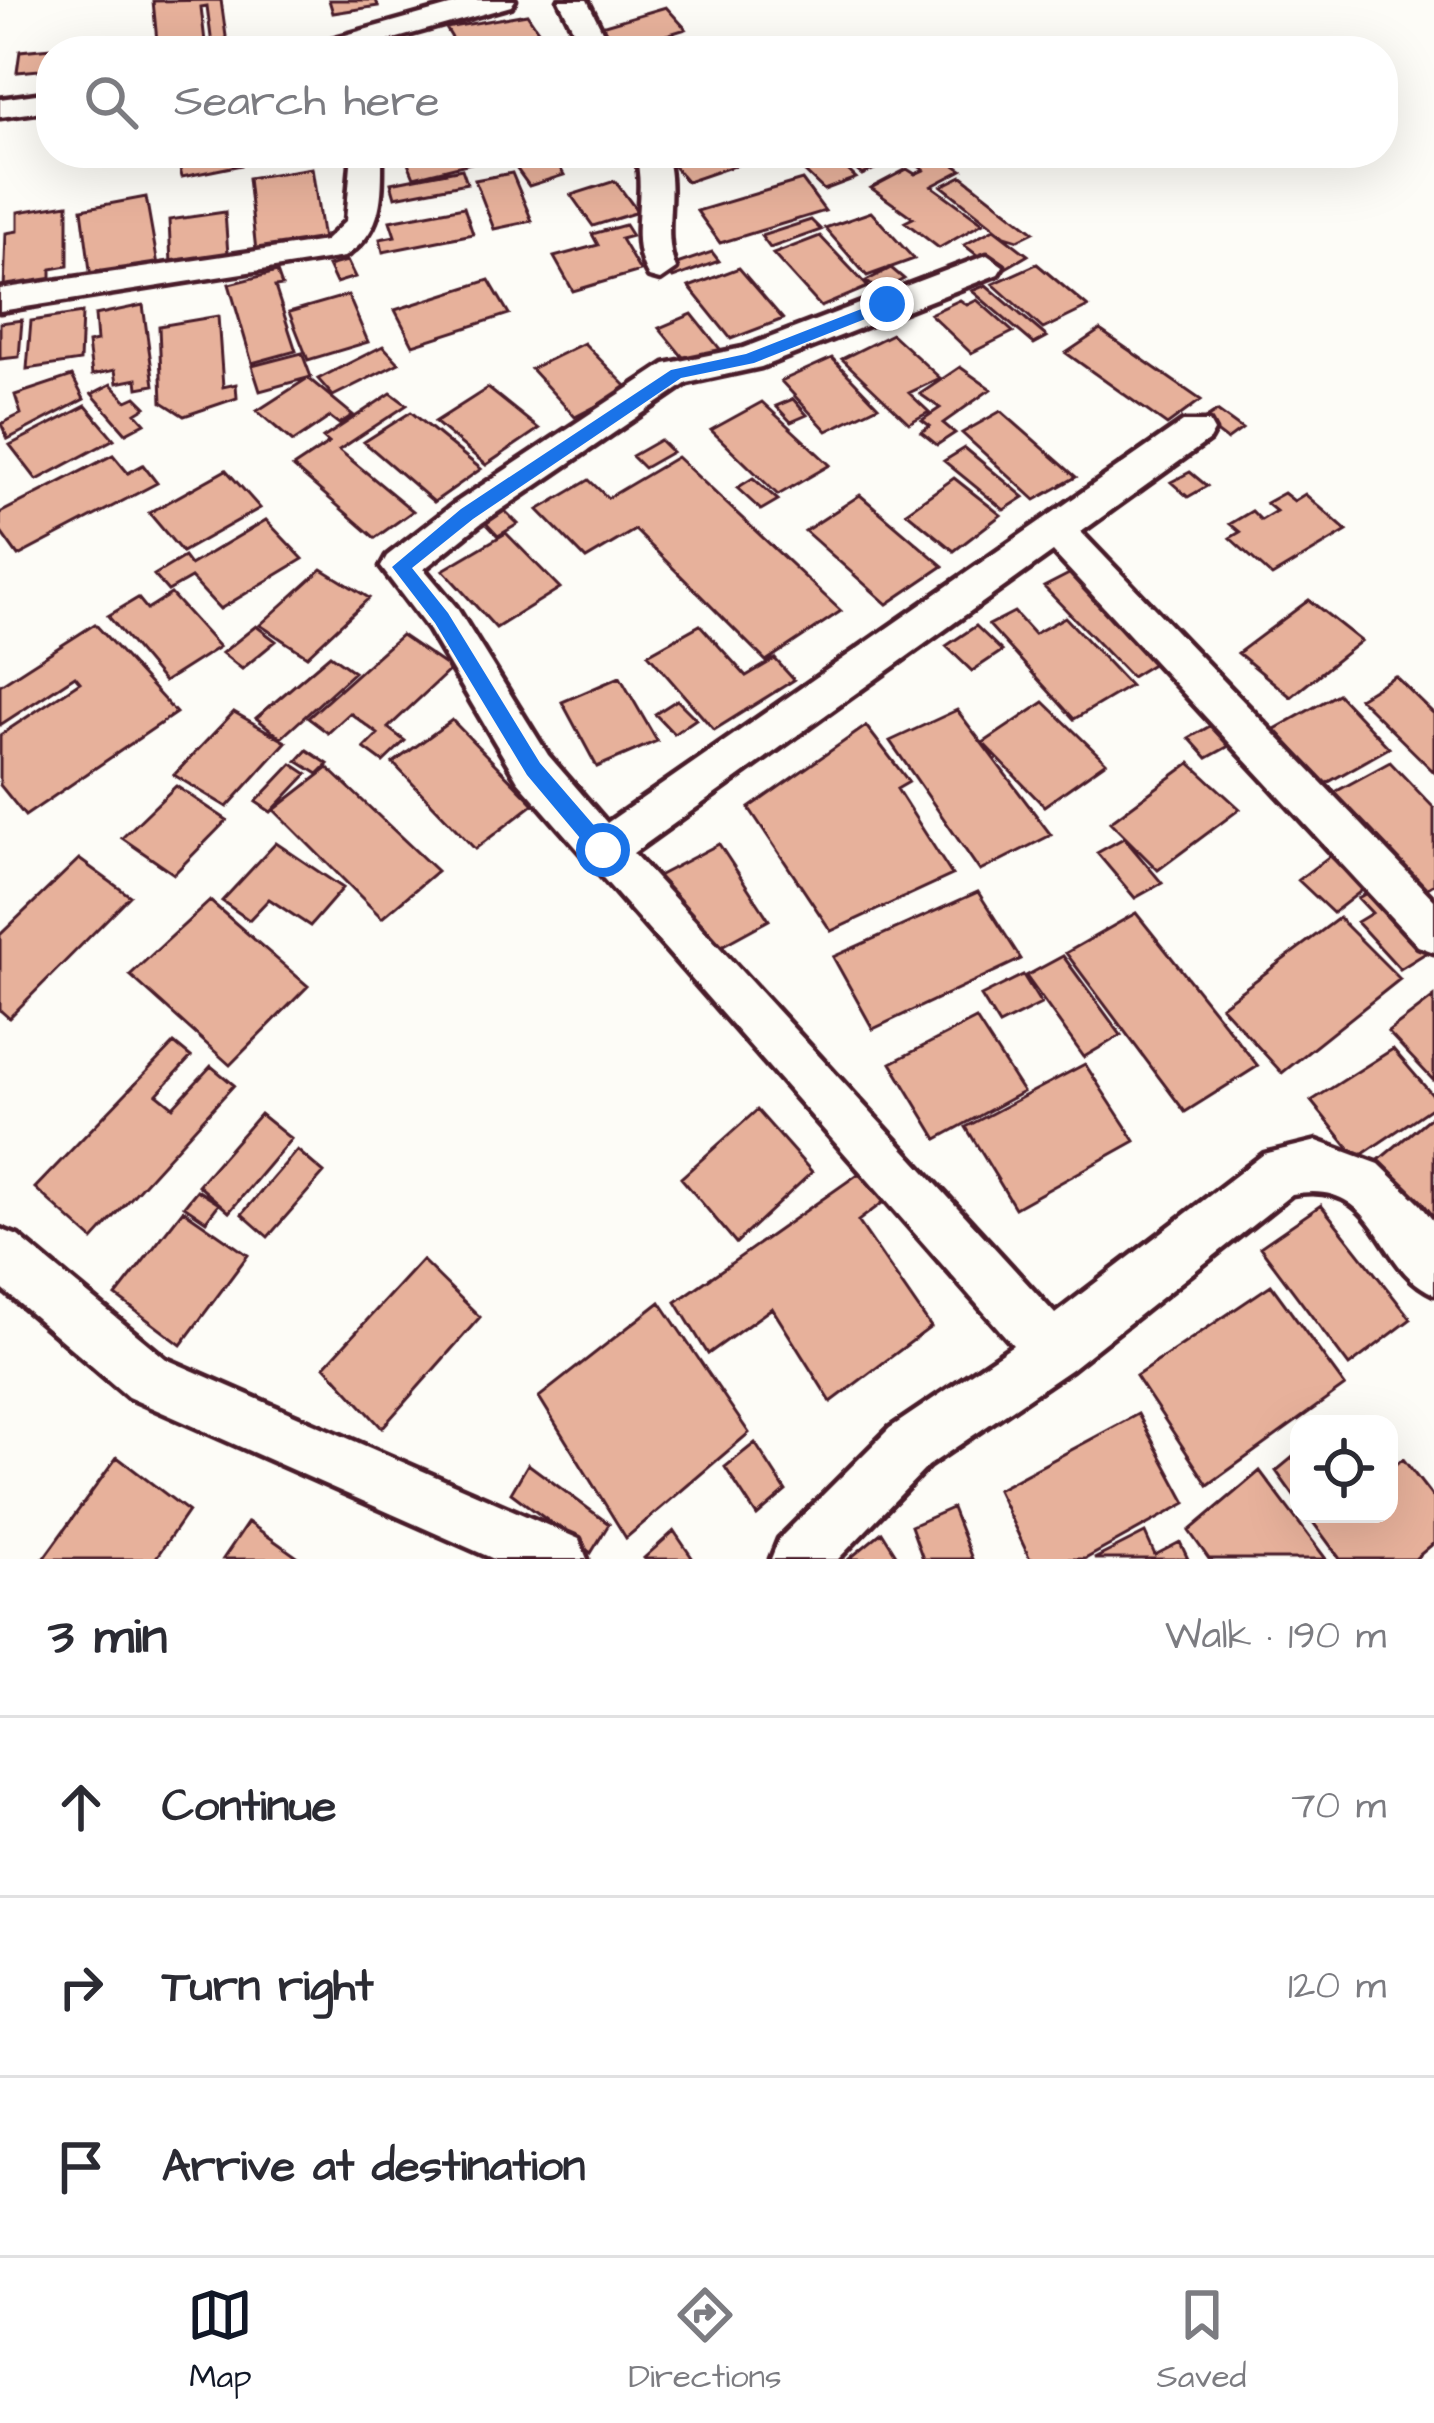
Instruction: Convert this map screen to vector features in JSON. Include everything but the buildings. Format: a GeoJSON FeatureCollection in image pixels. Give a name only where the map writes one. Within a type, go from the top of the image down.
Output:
{"type":"FeatureCollection","features":[{"type":"Feature","properties":{"kind":"street"},"geometry":{"type":"LineString","coordinates":[[373,36],[501,0]]}},
{"type":"Feature","properties":{"kind":"street"},"geometry":{"type":"LineString","coordinates":[[572,0],[590,36]]}},
{"type":"Feature","properties":{"kind":"street"},"geometry":{"type":"LineString","coordinates":[[0,108],[36,103]]}},
{"type":"Feature","properties":{"kind":"street"},"geometry":{"type":"LineString","coordinates":[[0,300],[333,250],[354,239],[365,221],[367,168]]}},
{"type":"Feature","properties":{"kind":"street"},"geometry":{"type":"LineString","coordinates":[[653,168],[657,191],[650,253],[659,269]]}},
{"type":"Feature","properties":{"kind":"street"},"geometry":{"type":"LineString","coordinates":[[986,266],[749,359],[677,374],[467,514],[400,567],[442,618],[533,769],[1052,1350]]}},
{"type":"Feature","properties":{"kind":"street"},"geometry":{"type":"LineString","coordinates":[[603,850],[1053,527],[1196,431]]}},
{"type":"Feature","properties":{"kind":"street"},"geometry":{"type":"LineString","coordinates":[[1053,527],[1434,932]]}},
{"type":"Feature","properties":{"kind":"street"},"geometry":{"type":"LineString","coordinates":[[799,1559],[909,1447],[1052,1350],[1281,1171],[1326,1165],[1372,1188],[1411,1232],[1434,1268]]}},
{"type":"Feature","properties":{"kind":"street"},"geometry":{"type":"LineString","coordinates":[[0,1254],[147,1378],[559,1559]]}},
{"type":"Feature","properties":{"kind":"route"},"geometry":{"type":"LineString","coordinates":[[603,850],[533,769],[442,618],[400,567],[467,514],[677,374],[749,359],[887,304]]}}]}
